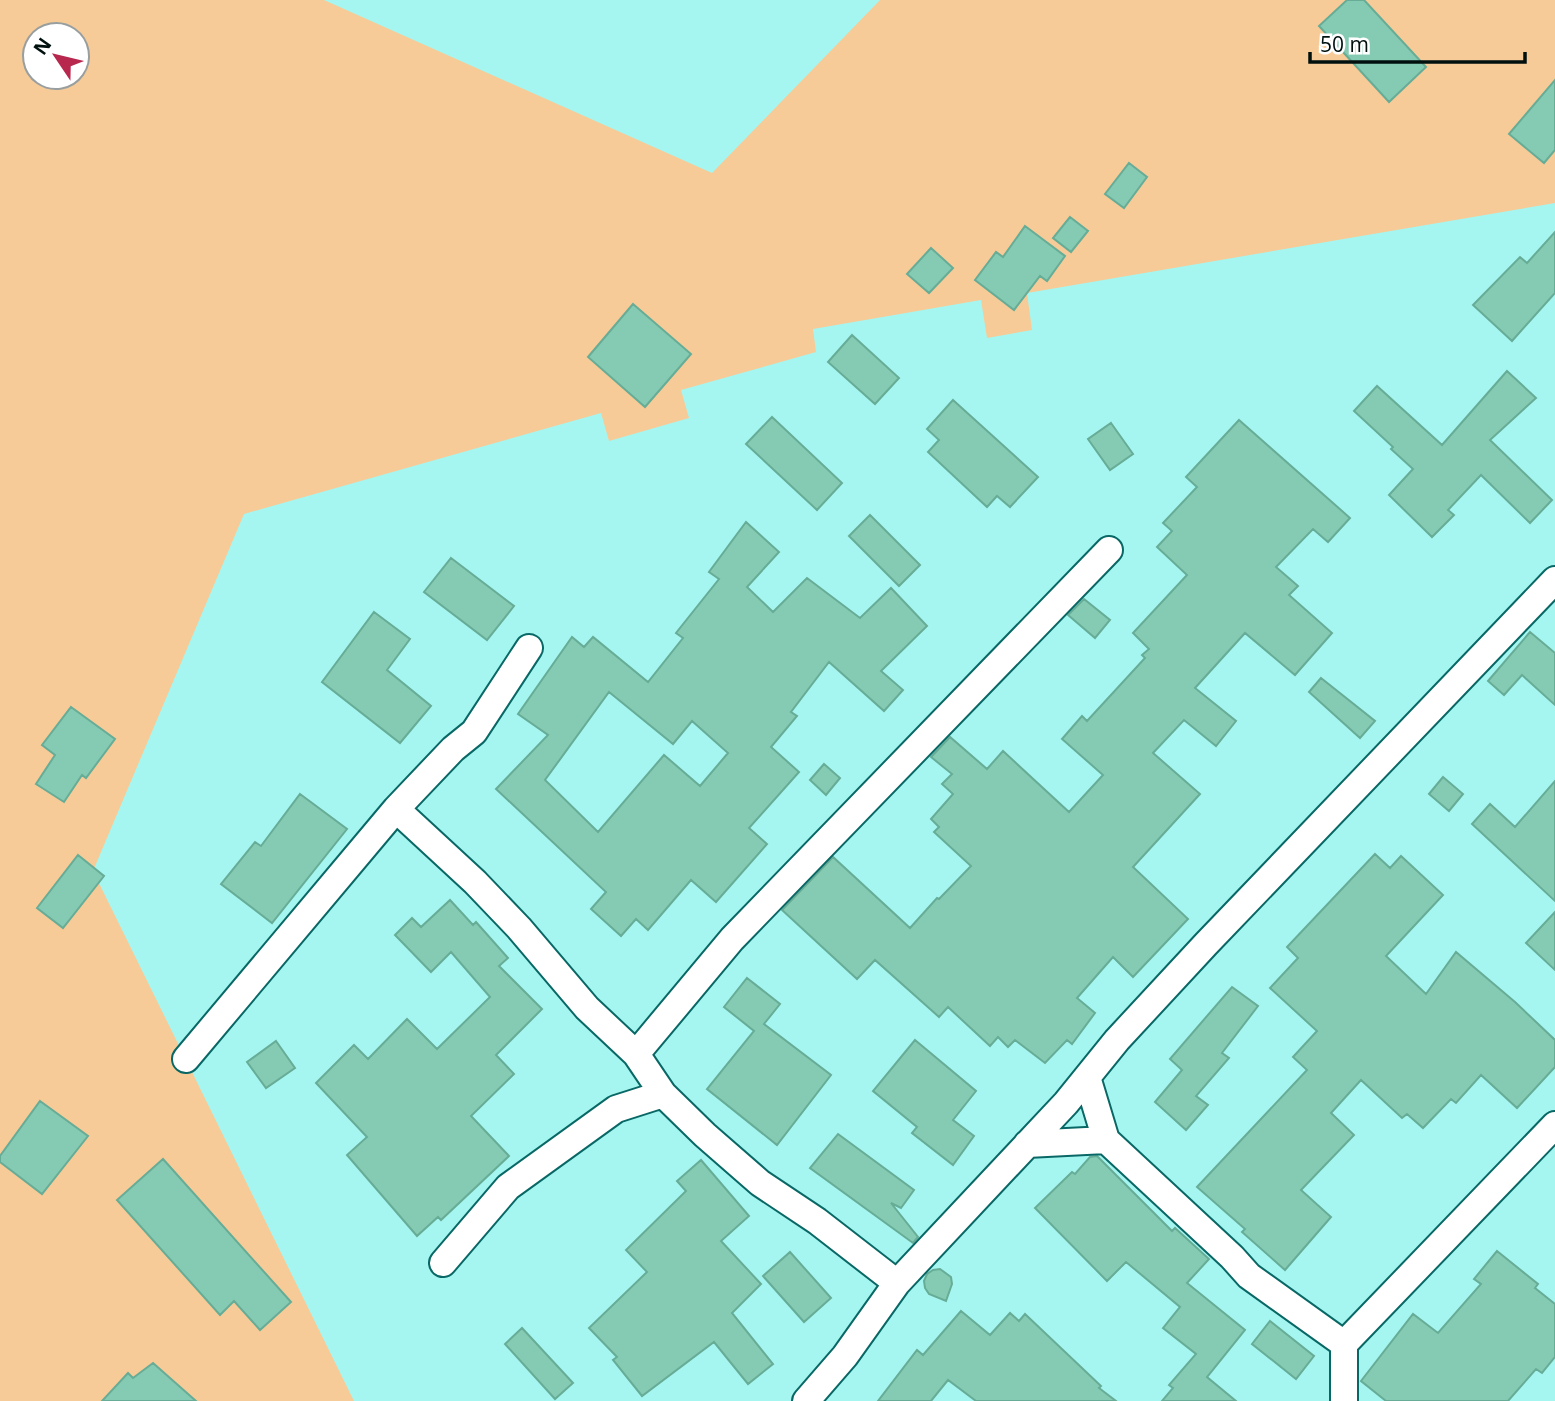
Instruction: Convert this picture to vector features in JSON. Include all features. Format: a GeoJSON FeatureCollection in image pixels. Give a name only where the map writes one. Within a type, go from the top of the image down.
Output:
{"type":"FeatureCollection","features":[{"type":"Feature","properties":{"kind":"street"},"geometry":{"type":"LineString","coordinates":[[636,1054],[732,939],[1109,550]]}},
{"type":"Feature","properties":{"kind":"street"},"geometry":{"type":"LineString","coordinates":[[806,1401],[845,1356],[897,1283],[1027,1144],[1117,1040],[1206,943],[1555,580]]}},
{"type":"Feature","properties":{"kind":"street"},"geometry":{"type":"LineString","coordinates":[[186,1059],[396,809],[453,749],[474,732],[529,648]]}},
{"type":"Feature","properties":{"kind":"street"},"geometry":{"type":"LineString","coordinates":[[396,809],[475,882],[519,928],[587,1008],[636,1054],[663,1094],[760,1183],[817,1221],[897,1283]]}},
{"type":"Feature","properties":{"kind":"street"},"geometry":{"type":"LineString","coordinates":[[1087,1077],[1106,1140],[1249,1276],[1344,1344]]}},
{"type":"Feature","properties":{"kind":"street"},"geometry":{"type":"LineString","coordinates":[[443,1263],[508,1187],[616,1109],[663,1094]]}},
{"type":"Feature","properties":{"kind":"street"},"geometry":{"type":"LineString","coordinates":[[1342,1400],[1344,1344],[1555,1125]]}},
{"type":"Feature","properties":{"kind":"street"},"geometry":{"type":"LineString","coordinates":[[1027,1144],[1106,1140]]}},
{"type":"Feature","properties":{"kind":"shaded area"},"geometry":{"type":"Polygon","coordinates":[[[0,0],[324,0],[712,173],[880,0],[1555,0],[1555,203],[1027,293],[1032,330],[987,338],[981,300],[813,329],[816,352],[681,390],[689,418],[609,441],[601,413],[244,514],[93,871],[354,1401],[0,1401],[0,0]]]}},
{"type":"Feature","properties":{"kind":"building"},"geometry":{"type":"Polygon","coordinates":[[[1347,0],[1364,0],[1426,67],[1389,102],[1319,26],[1347,0]]]}},
{"type":"Feature","properties":{"kind":"building"},"geometry":{"type":"Polygon","coordinates":[[[1555,80],[1555,150],[1544,163],[1509,134],[1555,80]]]}},
{"type":"Feature","properties":{"kind":"building"},"geometry":{"type":"Polygon","coordinates":[[[1129,163],[1147,177],[1124,208],[1105,194],[1129,163]]]}},
{"type":"Feature","properties":{"kind":"building"},"geometry":{"type":"Polygon","coordinates":[[[1070,217],[1088,231],[1071,252],[1053,238],[1070,217]]]}},
{"type":"Feature","properties":{"kind":"building"},"geometry":{"type":"Polygon","coordinates":[[[1025,226],[1065,256],[1047,281],[1040,276],[1014,310],[975,280],[996,252],[1003,257],[1025,226]]]}},
{"type":"Feature","properties":{"kind":"building"},"geometry":{"type":"Polygon","coordinates":[[[1555,232],[1555,293],[1512,341],[1473,305],[1520,257],[1527,263],[1555,232]]]}},
{"type":"Feature","properties":{"kind":"building"},"geometry":{"type":"Polygon","coordinates":[[[931,248],[953,268],[929,293],[907,274],[931,248]]]}},
{"type":"Feature","properties":{"kind":"building"},"geometry":{"type":"Polygon","coordinates":[[[633,304],[691,354],[645,407],[588,357],[633,304]]]}},
{"type":"Feature","properties":{"kind":"building"},"geometry":{"type":"Polygon","coordinates":[[[852,335],[899,378],[875,404],[828,362],[852,335]]]}},
{"type":"Feature","properties":{"kind":"building"},"geometry":{"type":"Polygon","coordinates":[[[1507,371],[1536,398],[1490,440],[1552,500],[1530,523],[1481,475],[1448,510],[1454,515],[1432,537],[1389,495],[1413,469],[1354,411],[1377,386],[1442,445],[1507,371]]]}},
{"type":"Feature","properties":{"kind":"building"},"geometry":{"type":"Polygon","coordinates":[[[953,400],[1038,477],[1010,507],[997,496],[987,507],[928,452],[939,440],[927,429],[953,400]]]}},
{"type":"Feature","properties":{"kind":"building"},"geometry":{"type":"Polygon","coordinates":[[[772,417],[842,483],[817,510],[746,444],[772,417]]]}},
{"type":"Feature","properties":{"kind":"building"},"geometry":{"type":"Polygon","coordinates":[[[1239,420],[1350,518],[1328,542],[1313,529],[1276,567],[1298,586],[1289,595],[1332,633],[1295,675],[1245,633],[1195,688],[1236,721],[1216,746],[1184,720],[1153,753],[1200,794],[1133,867],[1188,919],[1133,977],[1113,957],[1077,998],[1095,1013],[1072,1044],[1067,1040],[1045,1063],[1015,1040],[1008,1047],[998,1037],[990,1046],[948,1007],[939,1017],[875,960],[857,979],[782,910],[833,857],[910,928],[937,898],[939,899],[971,866],[934,832],[939,827],[931,819],[953,794],[942,784],[952,774],[931,757],[950,737],[987,769],[1003,751],[1069,812],[1103,775],[1062,739],[1082,716],[1087,721],[1145,658],[1142,655],[1149,649],[1133,633],[1187,575],[1157,547],[1172,531],[1163,523],[1197,487],[1186,477],[1239,420]]]}},
{"type":"Feature","properties":{"kind":"building"},"geometry":{"type":"Polygon","coordinates":[[[1111,423],[1133,454],[1110,470],[1088,439],[1111,423]]]}},
{"type":"Feature","properties":{"kind":"building"},"geometry":{"type":"Polygon","coordinates":[[[870,515],[920,565],[899,586],[849,536],[870,515]]]}},
{"type":"Feature","properties":{"kind":"building"},"geometry":{"type":"Polygon","coordinates":[[[746,522],[779,552],[747,587],[773,612],[807,578],[860,618],[891,588],[927,626],[881,671],[903,690],[884,711],[829,662],[791,712],[797,716],[771,747],[799,772],[749,828],[767,844],[716,902],[691,880],[648,930],[636,919],[621,936],[591,909],[606,892],[496,789],[548,735],[518,714],[572,637],[584,647],[593,637],[648,682],[683,638],[676,633],[719,579],[709,572],[746,522]],[[609,692],[545,780],[598,832],[664,755],[700,786],[728,753],[692,721],[673,744],[609,692]]]}},
{"type":"Feature","properties":{"kind":"building"},"geometry":{"type":"Polygon","coordinates":[[[451,558],[514,606],[487,640],[424,592],[451,558]]]}},
{"type":"Feature","properties":{"kind":"building"},"geometry":{"type":"Polygon","coordinates":[[[1084,599],[1110,620],[1095,638],[1068,615],[1084,599]]]}},
{"type":"Feature","properties":{"kind":"building"},"geometry":{"type":"Polygon","coordinates":[[[374,612],[410,639],[387,670],[431,706],[400,743],[322,682],[374,612]]]}},
{"type":"Feature","properties":{"kind":"building"},"geometry":{"type":"Polygon","coordinates":[[[1530,632],[1555,653],[1555,705],[1522,675],[1504,695],[1488,681],[1530,632]]]}},
{"type":"Feature","properties":{"kind":"building"},"geometry":{"type":"Polygon","coordinates":[[[1321,678],[1375,721],[1360,738],[1309,692],[1321,678]]]}},
{"type":"Feature","properties":{"kind":"building"},"geometry":{"type":"Polygon","coordinates":[[[71,707],[115,739],[86,778],[82,775],[64,802],[36,784],[55,755],[42,745],[71,707]]]}},
{"type":"Feature","properties":{"kind":"building"},"geometry":{"type":"Polygon","coordinates":[[[824,764],[840,778],[826,795],[810,780],[824,764]]]}},
{"type":"Feature","properties":{"kind":"building"},"geometry":{"type":"Polygon","coordinates":[[[1443,777],[1463,794],[1449,811],[1429,794],[1443,777]]]}},
{"type":"Feature","properties":{"kind":"building"},"geometry":{"type":"Polygon","coordinates":[[[1555,781],[1555,901],[1472,824],[1490,804],[1515,827],[1555,781]]]}},
{"type":"Feature","properties":{"kind":"building"},"geometry":{"type":"Polygon","coordinates":[[[300,794],[347,829],[272,923],[221,884],[255,842],[261,846],[300,794]]]}},
{"type":"Feature","properties":{"kind":"building"},"geometry":{"type":"Polygon","coordinates":[[[1375,854],[1390,868],[1401,856],[1443,895],[1386,956],[1426,994],[1456,952],[1555,1040],[1555,1067],[1517,1108],[1481,1075],[1456,1103],[1451,1099],[1423,1128],[1407,1114],[1402,1118],[1361,1080],[1331,1113],[1354,1135],[1301,1190],[1331,1217],[1285,1270],[1242,1232],[1245,1229],[1197,1187],[1307,1070],[1293,1057],[1317,1031],[1270,988],[1298,958],[1287,947],[1375,854]]]}},
{"type":"Feature","properties":{"kind":"building"},"geometry":{"type":"Polygon","coordinates":[[[78,855],[104,876],[63,928],[37,908],[78,855]]]}},
{"type":"Feature","properties":{"kind":"building"},"geometry":{"type":"Polygon","coordinates":[[[450,900],[473,925],[476,922],[508,958],[499,966],[542,1009],[496,1055],[514,1074],[471,1116],[509,1156],[441,1220],[438,1217],[417,1236],[347,1155],[367,1137],[316,1083],[354,1045],[368,1059],[407,1019],[437,1049],[490,997],[451,952],[431,972],[395,935],[412,918],[421,927],[450,900]]]}},
{"type":"Feature","properties":{"kind":"building"},"geometry":{"type":"Polygon","coordinates":[[[1555,912],[1555,970],[1526,943],[1555,912]]]}},
{"type":"Feature","properties":{"kind":"building"},"geometry":{"type":"Polygon","coordinates":[[[747,978],[780,1004],[764,1024],[831,1075],[777,1145],[707,1089],[754,1031],[724,1007],[747,978]]]}},
{"type":"Feature","properties":{"kind":"building"},"geometry":{"type":"Polygon","coordinates":[[[1232,987],[1258,1006],[1222,1053],[1229,1058],[1196,1096],[1208,1105],[1186,1130],[1155,1102],[1182,1070],[1170,1059],[1232,987]]]}},
{"type":"Feature","properties":{"kind":"building"},"geometry":{"type":"Polygon","coordinates":[[[915,1040],[976,1091],[953,1120],[974,1136],[953,1165],[912,1133],[917,1127],[873,1091],[915,1040]]]}},
{"type":"Feature","properties":{"kind":"building"},"geometry":{"type":"Polygon","coordinates":[[[276,1041],[295,1068],[266,1088],[247,1062],[276,1041]]]}},
{"type":"Feature","properties":{"kind":"building"},"geometry":{"type":"Polygon","coordinates":[[[40,1101],[88,1136],[42,1194],[0,1162],[0,1156],[40,1101]]]}},
{"type":"Feature","properties":{"kind":"building"},"geometry":{"type":"Polygon","coordinates":[[[838,1134],[914,1190],[901,1208],[891,1203],[918,1237],[913,1243],[810,1168],[838,1134]]]}},
{"type":"Feature","properties":{"kind":"building"},"geometry":{"type":"Polygon","coordinates":[[[1097,1156],[1172,1231],[1175,1228],[1209,1259],[1187,1283],[1245,1330],[1207,1377],[1236,1401],[1162,1401],[1173,1388],[1169,1385],[1196,1354],[1163,1328],[1180,1307],[1126,1262],[1107,1281],[1035,1208],[1072,1172],[1075,1174],[1090,1157],[1097,1156]]]}},
{"type":"Feature","properties":{"kind":"building"},"geometry":{"type":"Polygon","coordinates":[[[163,1159],[291,1302],[260,1330],[234,1301],[220,1315],[117,1200],[163,1159]]]}},
{"type":"Feature","properties":{"kind":"building"},"geometry":{"type":"Polygon","coordinates":[[[701,1160],[749,1216],[721,1241],[761,1284],[732,1313],[773,1364],[748,1384],[714,1342],[642,1396],[613,1360],[617,1357],[589,1328],[647,1272],[626,1250],[686,1191],[677,1181],[701,1160]]]}},
{"type":"Feature","properties":{"kind":"building"},"geometry":{"type":"Polygon","coordinates":[[[1497,1251],[1538,1284],[1535,1288],[1555,1304],[1555,1357],[1542,1373],[1536,1369],[1508,1401],[1386,1401],[1361,1381],[1413,1314],[1438,1333],[1481,1284],[1474,1279],[1497,1251]]]}},
{"type":"Feature","properties":{"kind":"building"},"geometry":{"type":"Polygon","coordinates":[[[790,1252],[831,1298],[804,1322],[763,1276],[790,1252]]]}},
{"type":"Feature","properties":{"kind":"building"},"geometry":{"type":"Polygon","coordinates":[[[940,1269],[951,1277],[952,1284],[946,1301],[929,1294],[925,1288],[927,1274],[940,1269]]]}},
{"type":"Feature","properties":{"kind":"building"},"geometry":{"type":"Polygon","coordinates":[[[961,1311],[990,1335],[1010,1313],[1019,1321],[1025,1314],[1101,1386],[1099,1388],[1116,1401],[976,1401],[948,1380],[931,1401],[878,1401],[917,1350],[923,1355],[961,1311]]]}},
{"type":"Feature","properties":{"kind":"building"},"geometry":{"type":"Polygon","coordinates":[[[1270,1321],[1314,1356],[1296,1379],[1252,1344],[1270,1321]]]}},
{"type":"Feature","properties":{"kind":"building"},"geometry":{"type":"Polygon","coordinates":[[[522,1328],[573,1383],[555,1399],[505,1344],[522,1328]]]}},
{"type":"Feature","properties":{"kind":"building"},"geometry":{"type":"Polygon","coordinates":[[[153,1363],[196,1401],[102,1401],[128,1373],[133,1378],[153,1363]]]}}]}
